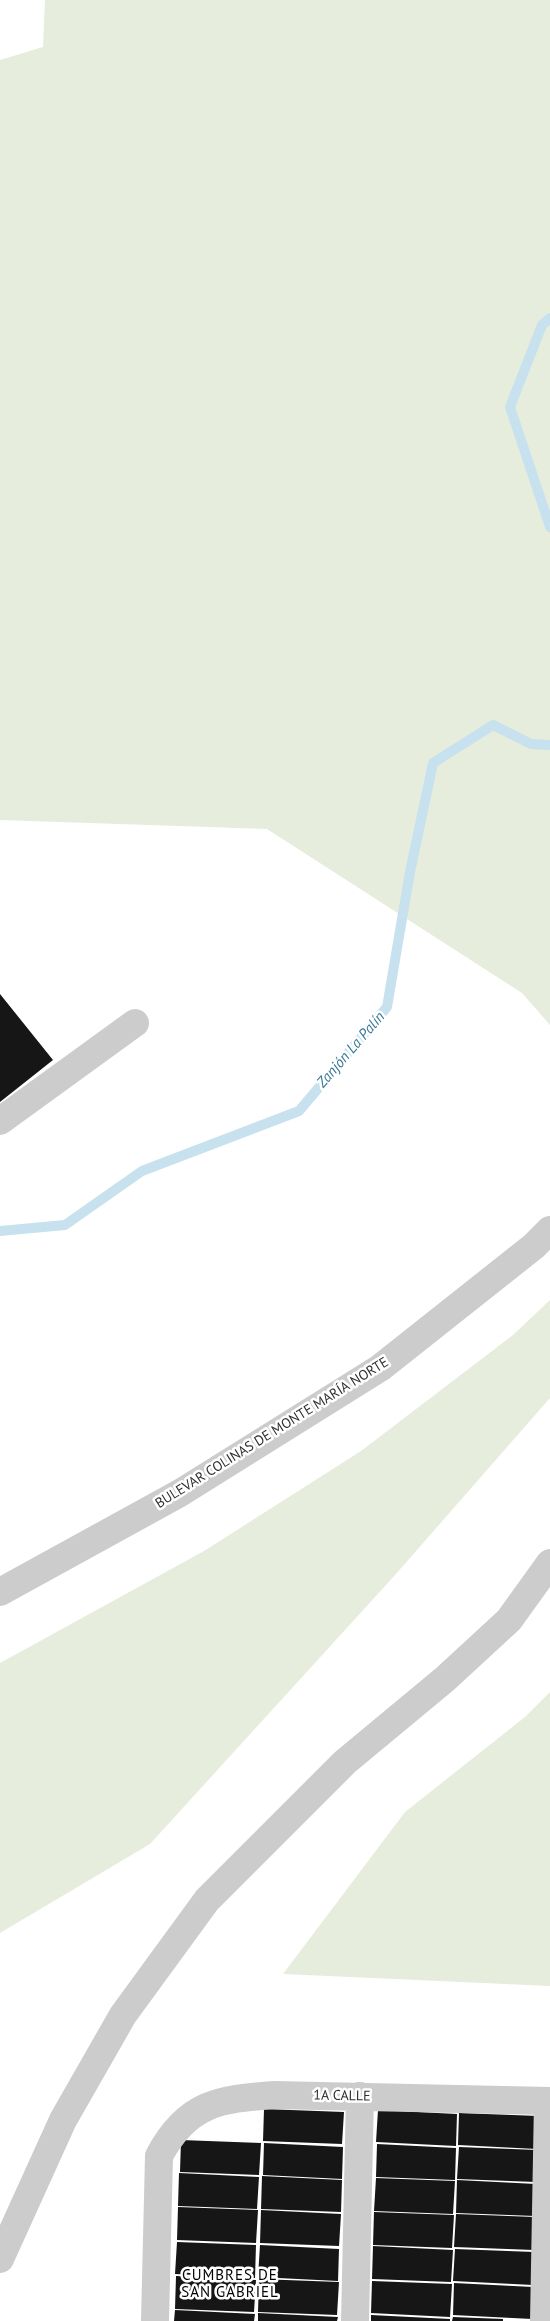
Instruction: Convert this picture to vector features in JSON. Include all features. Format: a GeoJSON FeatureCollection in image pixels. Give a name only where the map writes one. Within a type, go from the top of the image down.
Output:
{"type":"FeatureCollection","features":[{"type":"Feature","properties":{"kind":"street"},"geometry":{"type":"LineString","coordinates":[[0,1121],[135,1023]]}},
{"type":"Feature","properties":{"kind":"street","name":"BULEVAR COLINAS DE MONTE MARÍA NORTE"},"geometry":{"type":"LineString","coordinates":[[0,1592],[180,1493],[380,1368],[534,1246],[550,1230]]}},
{"type":"Feature","properties":{"kind":"street"},"geometry":{"type":"LineString","coordinates":[[0,2258],[72,2104],[123,2015],[207,1900],[345,1762],[445,1679],[509,1620],[550,1563]]}},
{"type":"Feature","properties":{"kind":"street","name":"1A CALLE"},"geometry":{"type":"LineString","coordinates":[[155,2321],[159,2156],[171,2134],[188,2118],[206,2107],[232,2098],[274,2095],[549,2101]]}},
{"type":"Feature","properties":{"kind":"street"},"geometry":{"type":"LineString","coordinates":[[355,2321],[360,2096]]}},
{"type":"Feature","properties":{"kind":"street"},"geometry":{"type":"LineString","coordinates":[[544,2321],[549,2101]]}},
{"type":"Feature","properties":{"kind":"green space"},"geometry":{"type":"Polygon","coordinates":[[[45,0],[550,0],[550,1025],[522,993],[267,829],[0,820],[0,60],[43,47],[45,0]]]}},
{"type":"Feature","properties":{"kind":"green space"},"geometry":{"type":"Polygon","coordinates":[[[550,1300],[550,1398],[396,1574],[150,1844],[0,1933],[0,1663],[204,1551],[361,1451],[513,1335],[550,1300]]]}},
{"type":"Feature","properties":{"kind":"green space"},"geometry":{"type":"Polygon","coordinates":[[[550,1692],[550,1986],[283,1974],[405,1812],[525,1717],[550,1692]]]}},
{"type":"Feature","properties":{"kind":"building"},"geometry":{"type":"Polygon","coordinates":[[[0,994],[53,1060],[0,1102],[0,994]]]}},
{"type":"Feature","properties":{"kind":"building"},"geometry":{"type":"Polygon","coordinates":[[[264,2109],[344,2112],[342,2144],[263,2141],[264,2109]]]}},
{"type":"Feature","properties":{"kind":"building"},"geometry":{"type":"Polygon","coordinates":[[[378,2110],[457,2114],[456,2146],[376,2142],[378,2110]]]}},
{"type":"Feature","properties":{"kind":"building"},"geometry":{"type":"Polygon","coordinates":[[[459,2113],[539,2116],[537,2149],[458,2145],[459,2113]]]}},
{"type":"Feature","properties":{"kind":"building"},"geometry":{"type":"Polygon","coordinates":[[[181,2140],[261,2143],[259,2175],[180,2172],[181,2140]]]}},
{"type":"Feature","properties":{"kind":"building"},"geometry":{"type":"Polygon","coordinates":[[[264,2143],[343,2147],[342,2179],[263,2175],[264,2143]]]}},
{"type":"Feature","properties":{"kind":"building"},"geometry":{"type":"Polygon","coordinates":[[[377,2144],[456,2148],[455,2180],[376,2177],[377,2144]]]}},
{"type":"Feature","properties":{"kind":"building"},"geometry":{"type":"Polygon","coordinates":[[[459,2147],[538,2150],[536,2182],[457,2179],[459,2147]]]}},
{"type":"Feature","properties":{"kind":"building"},"geometry":{"type":"Polygon","coordinates":[[[179,2173],[259,2177],[257,2209],[178,2206],[179,2173]]]}},
{"type":"Feature","properties":{"kind":"building"},"geometry":{"type":"Polygon","coordinates":[[[262,2176],[342,2180],[341,2212],[261,2209],[262,2176]]]}},
{"type":"Feature","properties":{"kind":"building"},"geometry":{"type":"Polygon","coordinates":[[[376,2178],[455,2181],[453,2214],[374,2211],[376,2178]]]}},
{"type":"Feature","properties":{"kind":"building"},"geometry":{"type":"Polygon","coordinates":[[[457,2180],[536,2184],[535,2216],[456,2213],[457,2180]]]}},
{"type":"Feature","properties":{"kind":"building"},"geometry":{"type":"Polygon","coordinates":[[[178,2207],[258,2210],[256,2243],[177,2240],[178,2207]]]}},
{"type":"Feature","properties":{"kind":"building"},"geometry":{"type":"Polygon","coordinates":[[[261,2210],[341,2214],[339,2246],[260,2243],[261,2210]]]}},
{"type":"Feature","properties":{"kind":"building"},"geometry":{"type":"Polygon","coordinates":[[[374,2212],[454,2215],[452,2248],[373,2245],[374,2212]]]}},
{"type":"Feature","properties":{"kind":"building"},"geometry":{"type":"Polygon","coordinates":[[[456,2214],[535,2217],[534,2250],[454,2247],[456,2214]]]}},
{"type":"Feature","properties":{"kind":"building"},"geometry":{"type":"Polygon","coordinates":[[[177,2242],[256,2245],[255,2278],[175,2274],[177,2242]]]}},
{"type":"Feature","properties":{"kind":"building"},"geometry":{"type":"Polygon","coordinates":[[[260,2245],[339,2249],[338,2281],[258,2277],[260,2245]]]}},
{"type":"Feature","properties":{"kind":"building"},"geometry":{"type":"Polygon","coordinates":[[[373,2246],[453,2250],[451,2282],[372,2279],[373,2246]]]}},
{"type":"Feature","properties":{"kind":"building"},"geometry":{"type":"Polygon","coordinates":[[[455,2249],[534,2252],[533,2285],[453,2281],[455,2249]]]}},
{"type":"Feature","properties":{"kind":"building"},"geometry":{"type":"Polygon","coordinates":[[[176,2276],[256,2280],[254,2312],[175,2309],[176,2276]]]}},
{"type":"Feature","properties":{"kind":"building"},"geometry":{"type":"Polygon","coordinates":[[[259,2279],[339,2282],[337,2315],[258,2312],[259,2279]]]}},
{"type":"Feature","properties":{"kind":"building"},"geometry":{"type":"Polygon","coordinates":[[[372,2281],[452,2284],[450,2317],[371,2313],[372,2281]]]}},
{"type":"Feature","properties":{"kind":"building"},"geometry":{"type":"Polygon","coordinates":[[[454,2283],[533,2287],[532,2319],[453,2315],[454,2283]]]}},
{"type":"Feature","properties":{"kind":"building"},"geometry":{"type":"Polygon","coordinates":[[[175,2310],[255,2314],[254,2321],[174,2321],[175,2310]]]}},
{"type":"Feature","properties":{"kind":"building"},"geometry":{"type":"Polygon","coordinates":[[[258,2313],[338,2317],[337,2321],[258,2321],[258,2313]]]}},
{"type":"Feature","properties":{"kind":"building"},"geometry":{"type":"Polygon","coordinates":[[[371,2315],[450,2319],[450,2321],[371,2321],[371,2315]]]}},
{"type":"Feature","properties":{"kind":"building"},"geometry":{"type":"Polygon","coordinates":[[[453,2317],[503,2319],[503,2321],[452,2321],[453,2317]]]}},
{"type":"Feature","properties":{"kind":"waterway","name":"Zanjón La Palín"},"geometry":{"type":"LineString","coordinates":[[550,318],[542,325],[510,407],[550,527]]}},
{"type":"Feature","properties":{"kind":"waterway","name":"Zanjón La Palín"},"geometry":{"type":"LineString","coordinates":[[0,1231],[65,1225],[142,1171],[299,1111],[387,1007],[410,872],[433,763],[493,725],[531,744],[550,745]]}},
{"type":"Feature","properties":{"kind":"district","name":"CUMBRES DE SAN GABRIEL"},"geometry":{"type":"Point","coordinates":[230,2284]}}]}
